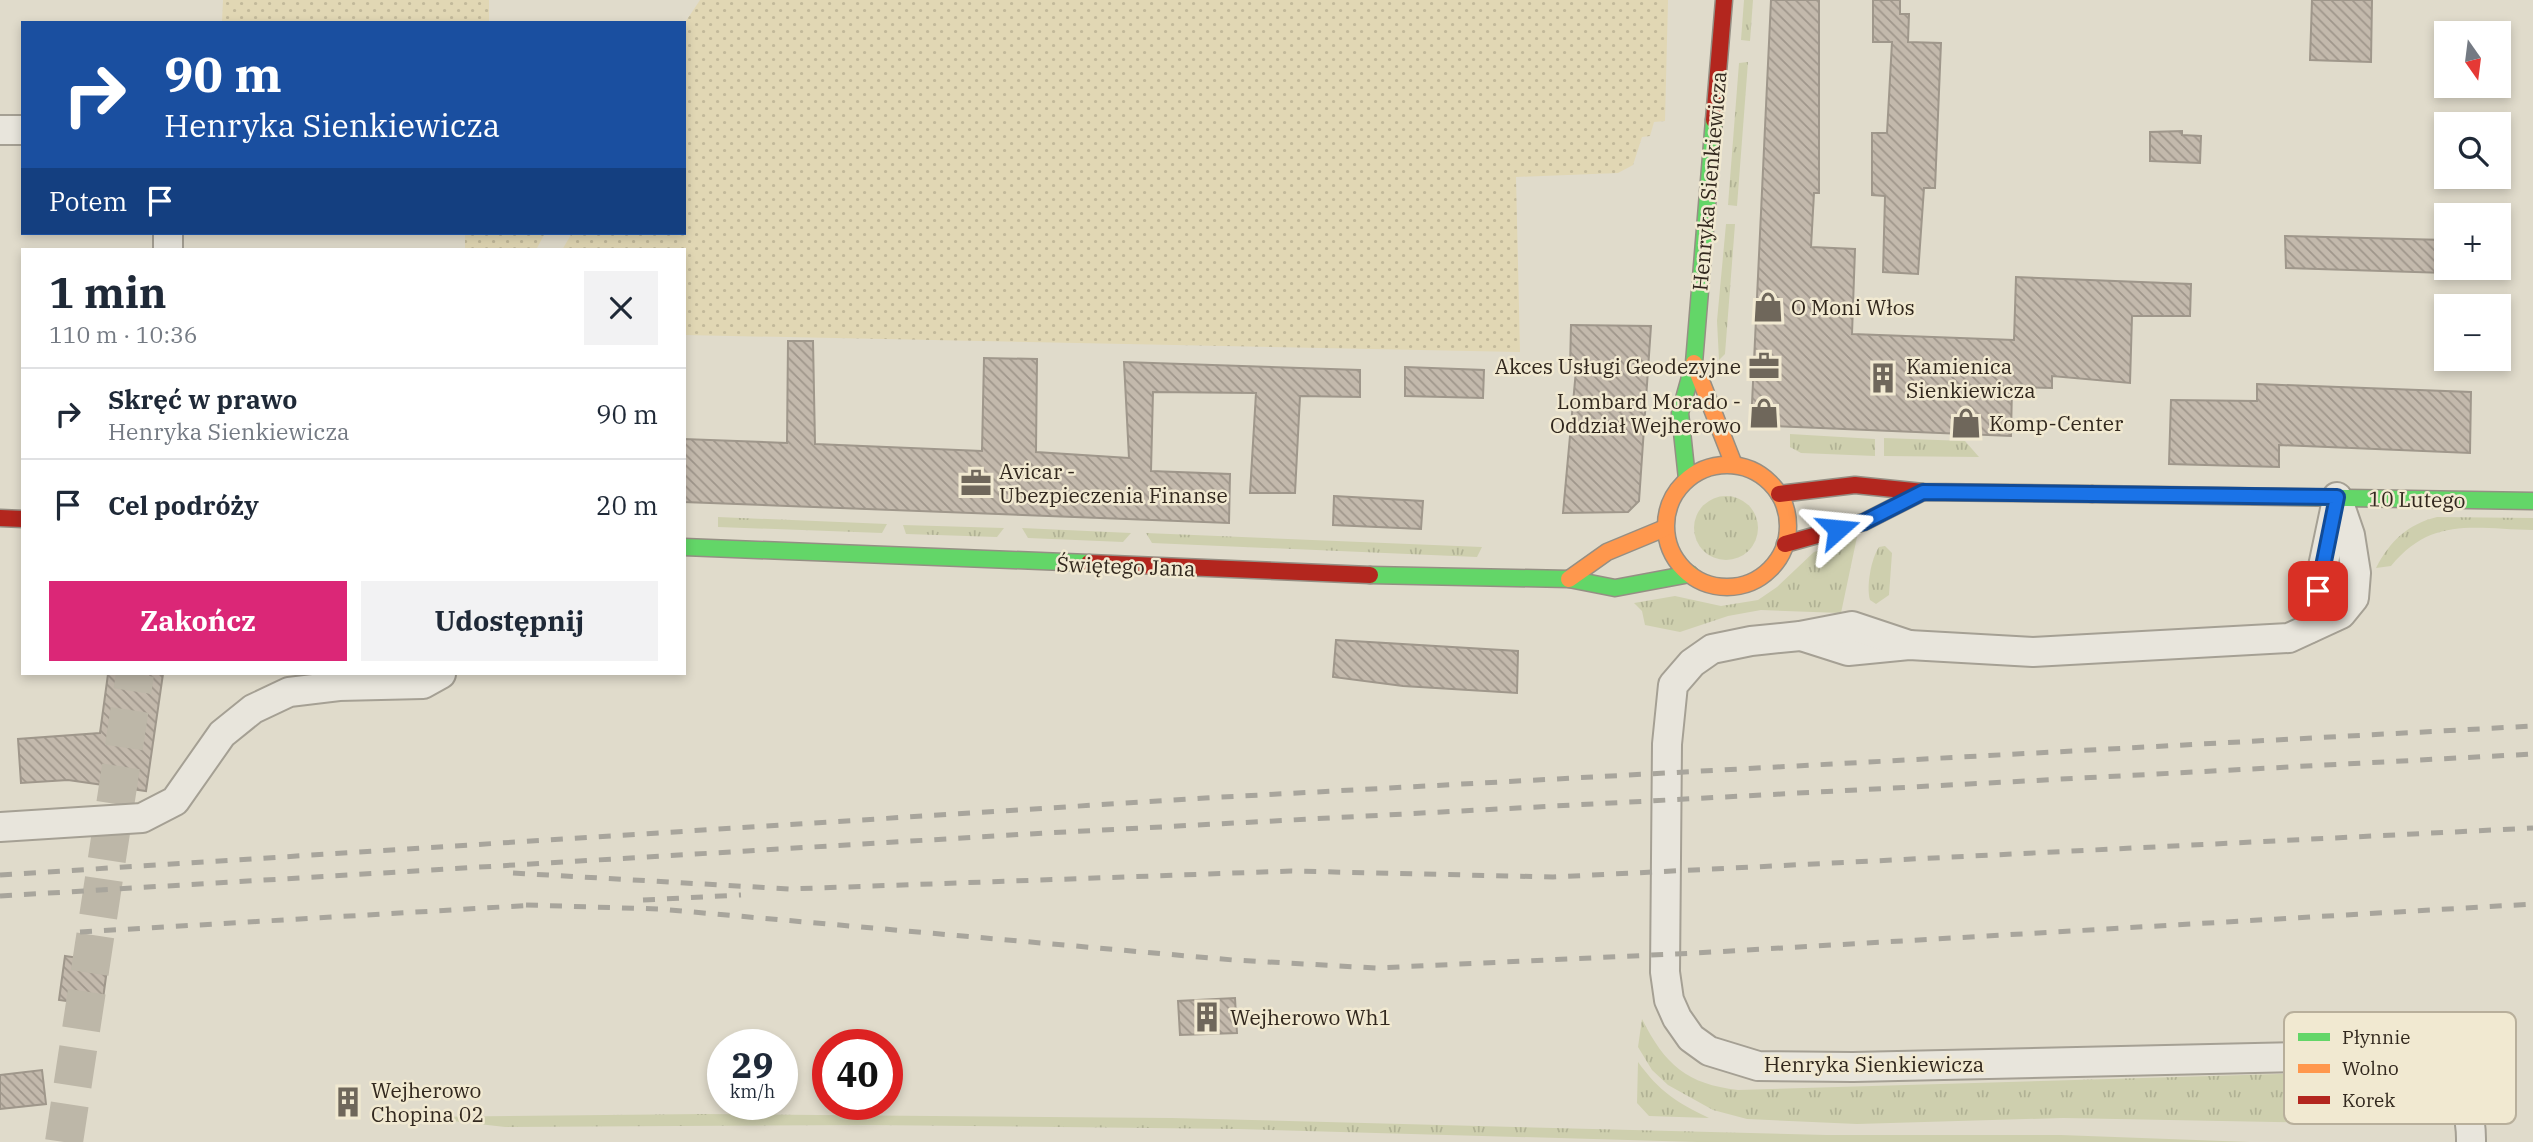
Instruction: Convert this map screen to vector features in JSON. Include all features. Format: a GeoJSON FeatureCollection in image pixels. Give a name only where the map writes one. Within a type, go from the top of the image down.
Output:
{"type":"FeatureCollection","features":[{"type":"Feature","properties":{"kind":"street","name":"Henryka Sienkiewicza"},"geometry":{"type":"LineString","coordinates":[[1687,479],[1681,413],[1693,363],[1724,0]]}},
{"type":"Feature","properties":{"kind":"street"},"geometry":{"type":"LineString","coordinates":[[0,130],[21,130]]}},
{"type":"Feature","properties":{"kind":"street","name":"Henryka Sienkiewicza"},"geometry":{"type":"LineString","coordinates":[[1693,363],[1734,464]]}},
{"type":"Feature","properties":{"kind":"street"},"geometry":{"type":"LineString","coordinates":[[1734,464],[1752,469],[1767,480],[1779,494],[1787,518],[1785,544],[1776,562],[1763,576],[1745,584],[1716,586],[1690,575],[1677,561],[1665,528],[1675,493],[1687,479],[1717,465],[1734,464]]}},
{"type":"Feature","properties":{"kind":"street","name":"10 Lutego"},"geometry":{"type":"LineString","coordinates":[[1779,494],[1855,485],[1923,492],[2533,501]]}},
{"type":"Feature","properties":{"kind":"street","name":"10 Lutego"},"geometry":{"type":"LineString","coordinates":[[1785,544],[1864,522],[1923,492]]}},
{"type":"Feature","properties":{"kind":"street","name":"Henryka Sienkiewicza"},"geometry":{"type":"LineString","coordinates":[[2284,1057],[1853,1067],[1758,1066],[1733,1061],[1709,1051],[1691,1038],[1677,1018],[1669,1000],[1665,972],[1667,744],[1674,685],[1692,663],[1712,649],[1751,641],[1800,636],[1852,626],[1909,645],[2034,652],[2289,638],[2341,614],[2354,598],[2356,573],[2350,535],[2337,497]]}},
{"type":"Feature","properties":{"kind":"street"},"geometry":{"type":"LineString","coordinates":[[0,518],[21,519]]}},
{"type":"Feature","properties":{"kind":"street"},"geometry":{"type":"LineString","coordinates":[[1569,579],[1607,552],[1665,528]]}},
{"type":"Feature","properties":{"kind":"street","name":"Świętego Jana"},"geometry":{"type":"LineString","coordinates":[[686,547],[1470,579],[1569,579],[1615,588],[1690,575]]}},
{"type":"Feature","properties":{"kind":"street"},"geometry":{"type":"LineString","coordinates":[[0,827],[142,818],[175,802],[222,734],[253,709],[289,692],[339,686],[423,684],[439,675]]}},
{"type":"Feature","properties":{"kind":"street","name":"Henryka Sienkiewicza"},"geometry":{"type":"LineString","coordinates":[[2469,1124],[2471,1142]]}},
{"type":"Feature","properties":{"kind":"green space"},"geometry":{"type":"Polygon","coordinates":[[[1744,0],[1753,0],[1750,41],[1741,40],[1744,0]]]}},
{"type":"Feature","properties":{"kind":"green space"},"geometry":{"type":"Polygon","coordinates":[[[1748,62],[1737,206],[1728,205],[1739,63],[1748,62]]]}},
{"type":"Feature","properties":{"kind":"green space"},"geometry":{"type":"Polygon","coordinates":[[[1726,224],[1735,224],[1725,354],[1719,360],[1717,321],[1726,224]]]}},
{"type":"Feature","properties":{"kind":"green space"},"geometry":{"type":"Polygon","coordinates":[[[1790,434],[1875,439],[1875,456],[1801,453],[1790,447],[1790,434]]]}},
{"type":"Feature","properties":{"kind":"green space"},"geometry":{"type":"Polygon","coordinates":[[[1884,438],[1965,441],[1979,457],[1884,456],[1884,438]]]}},
{"type":"Feature","properties":{"kind":"green space"},"geometry":{"type":"Polygon","coordinates":[[[1720,496],[1732,496],[1749,505],[1756,516],[1756,540],[1749,551],[1732,560],[1720,560],[1708,555],[1699,546],[1694,534],[1694,522],[1699,510],[1708,501],[1720,496]]]}},
{"type":"Feature","properties":{"kind":"green space"},"geometry":{"type":"Polygon","coordinates":[[[718,517],[887,524],[882,533],[718,527],[718,517]]]}},
{"type":"Feature","properties":{"kind":"green space"},"geometry":{"type":"Polygon","coordinates":[[[2437,517],[2533,518],[2533,530],[2473,528],[2438,532],[2406,550],[2391,566],[2376,568],[2387,550],[2401,535],[2417,524],[2437,517]]]}},
{"type":"Feature","properties":{"kind":"green space"},"geometry":{"type":"Polygon","coordinates":[[[903,525],[1004,528],[997,537],[906,534],[903,525]]]}},
{"type":"Feature","properties":{"kind":"green space"},"geometry":{"type":"Polygon","coordinates":[[[1022,528],[1131,533],[1123,542],[1028,538],[1022,528]]]}},
{"type":"Feature","properties":{"kind":"green space"},"geometry":{"type":"Polygon","coordinates":[[[1146,533],[1482,547],[1477,557],[1152,543],[1146,533]]]}},
{"type":"Feature","properties":{"kind":"green space"},"geometry":{"type":"Polygon","coordinates":[[[1857,537],[1841,613],[1761,610],[1728,616],[1680,632],[1645,625],[1642,611],[1634,603],[1675,596],[1721,606],[1758,600],[1777,587],[1814,552],[1857,537]]]}},
{"type":"Feature","properties":{"kind":"green space"},"geometry":{"type":"Polygon","coordinates":[[[1885,546],[1892,553],[1889,595],[1876,604],[1870,600],[1870,573],[1879,547],[1885,546]]]}},
{"type":"Feature","properties":{"kind":"green space"},"geometry":{"type":"Polygon","coordinates":[[[1642,1019],[1660,1049],[1680,1070],[1705,1083],[1738,1090],[2284,1074],[2284,1122],[2063,1118],[1857,1124],[1747,1119],[1713,1110],[1668,1085],[1652,1070],[1638,1047],[1642,1019]]]}},
{"type":"Feature","properties":{"kind":"green space"},"geometry":{"type":"Polygon","coordinates":[[[1638,1062],[1669,1095],[1709,1118],[1649,1116],[1637,1103],[1638,1062]]]}},
{"type":"Feature","properties":{"kind":"green space"},"geometry":{"type":"Polygon","coordinates":[[[703,1114],[707,1114],[707,1120],[798,1120],[798,1115],[812,1115],[812,1120],[903,1120],[903,1116],[1172,1118],[1827,1135],[2061,1135],[2250,1142],[1697,1142],[1238,1129],[868,1125],[505,1127],[418,1117],[703,1114]]]}},
{"type":"Feature","properties":{"kind":"sand"},"geometry":{"type":"Polygon","coordinates":[[[223,0],[489,0],[489,21],[222,21],[223,0]]]}},
{"type":"Feature","properties":{"kind":"sand"},"geometry":{"type":"Polygon","coordinates":[[[700,0],[1668,0],[1665,121],[1654,122],[1650,136],[1642,137],[1633,165],[1618,173],[1516,177],[1520,352],[686,335],[686,248],[563,248],[571,235],[686,235],[686,21],[700,0]]]}},
{"type":"Feature","properties":{"kind":"sand"},"geometry":{"type":"Polygon","coordinates":[[[465,235],[544,235],[537,248],[465,248],[465,235]]]}},
{"type":"Feature","properties":{"kind":"building"},"geometry":{"type":"Polygon","coordinates":[[[1771,0],[1819,0],[1819,193],[1814,193],[1811,247],[1855,249],[1852,334],[2014,340],[2016,277],[2191,284],[2190,316],[2132,316],[2130,383],[2052,376],[2052,388],[2012,387],[2011,436],[1751,425],[1771,0]]]}},
{"type":"Feature","properties":{"kind":"building"},"geometry":{"type":"Polygon","coordinates":[[[1873,0],[1900,0],[1900,14],[1909,14],[1908,42],[1941,43],[1935,188],[1924,188],[1918,274],[1883,272],[1885,196],[1872,195],[1872,133],[1887,133],[1892,42],[1873,42],[1873,0]]]}},
{"type":"Feature","properties":{"kind":"building"},"geometry":{"type":"Polygon","coordinates":[[[2312,0],[2372,0],[2371,62],[2310,60],[2312,0]]]}},
{"type":"Feature","properties":{"kind":"building"},"geometry":{"type":"Polygon","coordinates":[[[2182,131],[2182,135],[2201,136],[2200,163],[2150,161],[2150,132],[2182,131]]]}},
{"type":"Feature","properties":{"kind":"building"},"geometry":{"type":"Polygon","coordinates":[[[2285,236],[2434,240],[2434,273],[2286,268],[2285,236]]]}},
{"type":"Feature","properties":{"kind":"building"},"geometry":{"type":"Polygon","coordinates":[[[1571,325],[1651,326],[1639,501],[1628,512],[1563,513],[1576,370],[1570,370],[1571,325]]]}},
{"type":"Feature","properties":{"kind":"building"},"geometry":{"type":"Polygon","coordinates":[[[788,341],[813,341],[815,444],[982,451],[984,358],[1037,359],[1036,452],[1129,458],[1124,362],[1360,370],[1360,397],[1300,396],[1295,493],[1250,493],[1256,393],[1153,392],[1151,471],[1230,474],[1229,523],[686,502],[686,439],[787,443],[788,341]]]}},
{"type":"Feature","properties":{"kind":"building"},"geometry":{"type":"Polygon","coordinates":[[[1405,367],[1484,370],[1483,398],[1405,396],[1405,367]]]}},
{"type":"Feature","properties":{"kind":"building"},"geometry":{"type":"Polygon","coordinates":[[[2257,384],[2471,392],[2470,453],[2279,445],[2279,467],[2169,464],[2171,400],[2257,401],[2257,384]]]}},
{"type":"Feature","properties":{"kind":"building"},"geometry":{"type":"Polygon","coordinates":[[[1334,496],[1423,501],[1421,529],[1333,525],[1334,496]]]}},
{"type":"Feature","properties":{"kind":"building"},"geometry":{"type":"Polygon","coordinates":[[[1336,640],[1518,651],[1517,693],[1403,686],[1333,677],[1336,640]]]}},
{"type":"Feature","properties":{"kind":"building"},"geometry":{"type":"Polygon","coordinates":[[[108,675],[163,675],[146,791],[68,780],[21,783],[18,739],[100,733],[108,675]]]}},
{"type":"Feature","properties":{"kind":"building"},"geometry":{"type":"Polygon","coordinates":[[[65,956],[108,962],[102,1006],[59,1000],[65,956]]]}},
{"type":"Feature","properties":{"kind":"building","name":"Wejherowo Wh1"},"geometry":{"type":"Polygon","coordinates":[[[1235,998],[1237,1033],[1180,1035],[1178,1001],[1235,998]]]}},
{"type":"Feature","properties":{"kind":"building"},"geometry":{"type":"Polygon","coordinates":[[[42,1070],[46,1104],[0,1109],[0,1075],[42,1070]]]}},
{"type":"Feature","properties":{"kind":"tunnel"},"geometry":{"type":"LineString","coordinates":[[64,1142],[135,675]]}},
{"type":"Feature","properties":{"kind":"railway"},"geometry":{"type":"LineString","coordinates":[[0,875],[1205,798],[2533,726]]}},
{"type":"Feature","properties":{"kind":"railway"},"geometry":{"type":"LineString","coordinates":[[0,896],[1028,834],[2533,754]]}},
{"type":"Feature","properties":{"kind":"railway"},"geometry":{"type":"LineString","coordinates":[[513,873],[790,889],[1291,871],[1553,877],[2533,828]]}},
{"type":"Feature","properties":{"kind":"railway"},"geometry":{"type":"LineString","coordinates":[[643,900],[741,895]]}},
{"type":"Feature","properties":{"kind":"railway"},"geometry":{"type":"LineString","coordinates":[[526,905],[659,909],[1233,960],[1376,968],[1696,953],[2533,904]]}},
{"type":"Feature","properties":{"kind":"railway"},"geometry":{"type":"LineString","coordinates":[[80,932],[535,905]]}},
{"type":"Feature","properties":{"kind":"traffic: fast"},"geometry":{"type":"LineString","coordinates":[[1687,479],[1680,413],[1694,363],[1714,120]]}},
{"type":"Feature","properties":{"kind":"traffic: fast"},"geometry":{"type":"LineString","coordinates":[[2092,494],[2533,501]]}},
{"type":"Feature","properties":{"kind":"traffic: fast"},"geometry":{"type":"LineString","coordinates":[[686,547],[1089,563]]}},
{"type":"Feature","properties":{"kind":"traffic: fast"},"geometry":{"type":"LineString","coordinates":[[1370,575],[1569,579],[1615,588],[1690,574]]}},
{"type":"Feature","properties":{"kind":"traffic: slow"},"geometry":{"type":"LineString","coordinates":[[1694,363],[1734,465]]}},
{"type":"Feature","properties":{"kind":"traffic: slow"},"geometry":{"type":"LineString","coordinates":[[1727,465],[1750,470],[1770,483],[1783,503],[1788,526],[1783,549],[1770,569],[1750,582],[1727,587],[1704,582],[1684,569],[1671,549],[1666,526],[1671,503],[1684,483],[1704,470],[1727,465]]}},
{"type":"Feature","properties":{"kind":"traffic: slow"},"geometry":{"type":"LineString","coordinates":[[1569,579],[1607,552],[1665,528]]}},
{"type":"Feature","properties":{"kind":"traffic: jam"},"geometry":{"type":"LineString","coordinates":[[1714,120],[1724,0]]}},
{"type":"Feature","properties":{"kind":"traffic: jam"},"geometry":{"type":"LineString","coordinates":[[1779,494],[1855,485],[1923,492],[2092,494]]}},
{"type":"Feature","properties":{"kind":"traffic: jam"},"geometry":{"type":"LineString","coordinates":[[1785,544],[1864,522],[1923,492]]}},
{"type":"Feature","properties":{"kind":"traffic: jam"},"geometry":{"type":"LineString","coordinates":[[0,518],[21,519]]}},
{"type":"Feature","properties":{"kind":"traffic: jam"},"geometry":{"type":"LineString","coordinates":[[1089,563],[1370,575]]}},
{"type":"Feature","properties":{"kind":"place","name":"O Moni Włos"},"geometry":{"type":"Point","coordinates":[1768,307]}},
{"type":"Feature","properties":{"kind":"place","name":"Akces Usługi Geodezyjne"},"geometry":{"type":"Point","coordinates":[1764,366]}},
{"type":"Feature","properties":{"kind":"place","name":"Kamienica Sienkiewicza"},"geometry":{"type":"Point","coordinates":[1883,378]}},
{"type":"Feature","properties":{"kind":"place","name":"Lombard Morado - Oddział Wejherowo"},"geometry":{"type":"Point","coordinates":[1764,413]}},
{"type":"Feature","properties":{"kind":"place","name":"Komp-Center"},"geometry":{"type":"Point","coordinates":[1966,423]}},
{"type":"Feature","properties":{"kind":"place","name":"Avicar - Ubezpieczenia Finanse"},"geometry":{"type":"Point","coordinates":[976,483]}},
{"type":"Feature","properties":{"kind":"place","name":"Wejherowo Wh1"},"geometry":{"type":"Point","coordinates":[1207,1017]}},
{"type":"Feature","properties":{"kind":"place","name":"Wejherowo Chopina 02"},"geometry":{"type":"Point","coordinates":[348,1102]}},
{"type":"Feature","properties":{"kind":"route"},"geometry":{"type":"LineString","coordinates":[[1838,529],[1864,522],[1923,492],[2337,497],[2318,591]]}}]}
